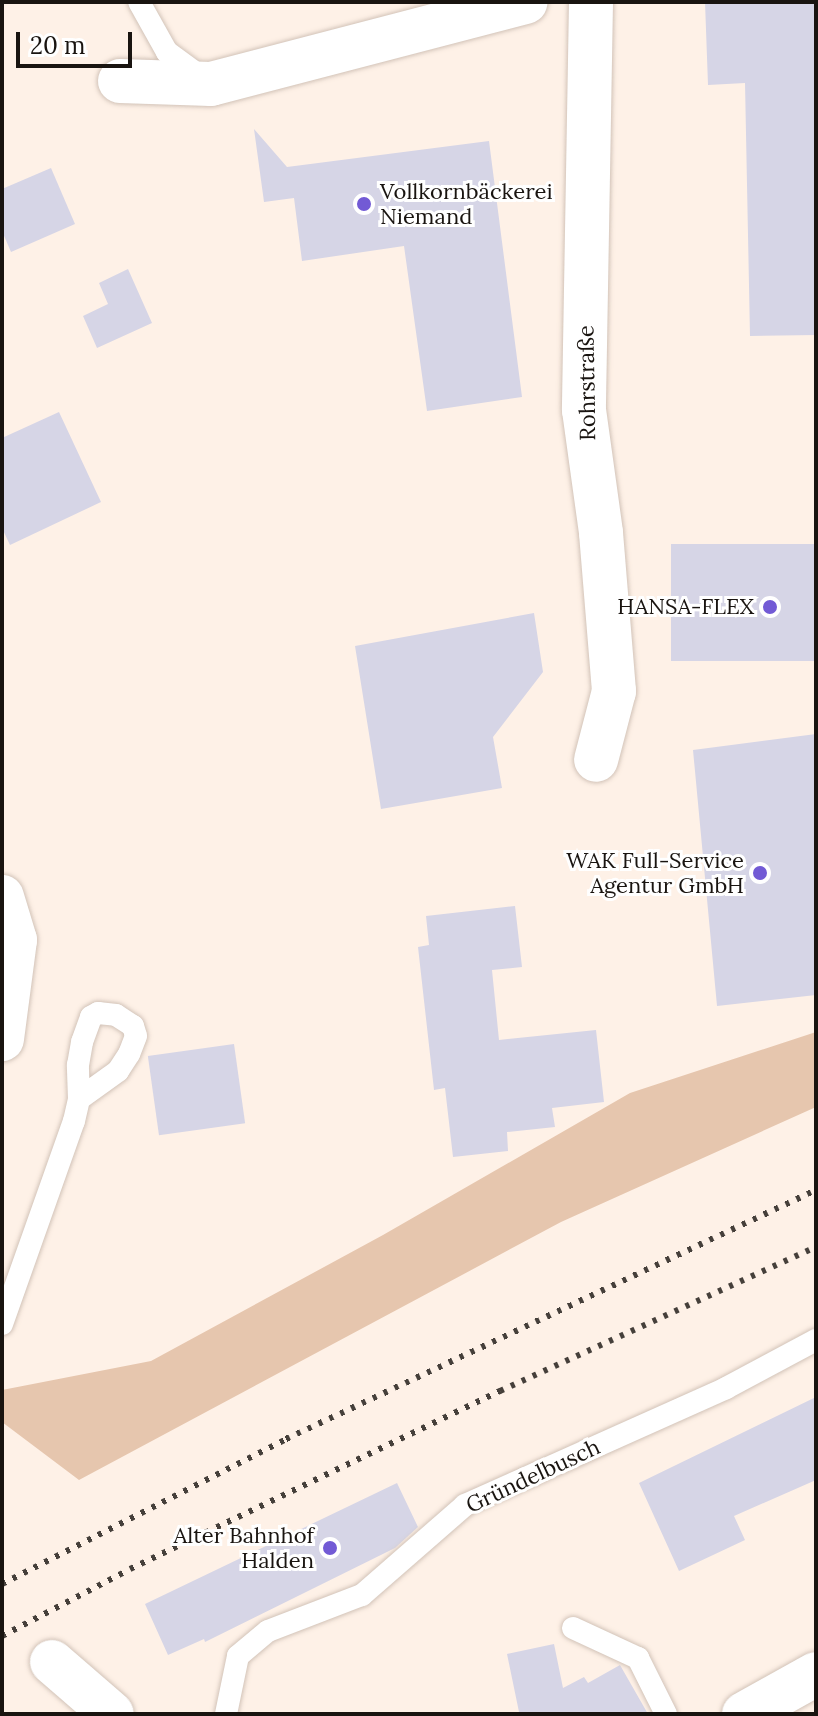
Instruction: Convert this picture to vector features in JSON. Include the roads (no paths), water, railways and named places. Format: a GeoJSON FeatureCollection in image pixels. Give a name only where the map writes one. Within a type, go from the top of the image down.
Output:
{"type":"FeatureCollection","features":[{"type":"Feature","properties":{"kind":"street"},"geometry":{"type":"LineString","coordinates":[[120,81],[211,84],[525,2]]}},
{"type":"Feature","properties":{"kind":"street","name":"Rohrstraße"},"geometry":{"type":"LineString","coordinates":[[591,2],[584,410],[601,533],[614,691],[596,760]]}},
{"type":"Feature","properties":{"kind":"street"},"geometry":{"type":"LineString","coordinates":[[2,897],[15,940],[2,1039]]}},
{"type":"Feature","properties":{"kind":"street"},"geometry":{"type":"LineString","coordinates":[[52,1662],[112,1714]]}},
{"type":"Feature","properties":{"kind":"street"},"geometry":{"type":"LineString","coordinates":[[744,1714],[816,1674]]}},
{"type":"Feature","properties":{"kind":"lane"},"geometry":{"type":"LineString","coordinates":[[139,2],[167,52],[211,84]]}},
{"type":"Feature","properties":{"kind":"lane"},"geometry":{"type":"LineString","coordinates":[[2,1324],[79,1099]]}},
{"type":"Feature","properties":{"kind":"lane","name":"Gründelbusch"},"geometry":{"type":"LineString","coordinates":[[226,1714],[238,1656],[268,1631],[362,1595],[465,1505],[726,1388],[816,1340]]}},
{"type":"Feature","properties":{"kind":"lane"},"geometry":{"type":"LineString","coordinates":[[573,1628],[638,1658],[666,1714]]}},
{"type":"Feature","properties":{"kind":"railway"},"geometry":{"type":"LineString","coordinates":[[2,1584],[286,1439],[816,1190]]}},
{"type":"Feature","properties":{"kind":"railway"},"geometry":{"type":"LineString","coordinates":[[2,1636],[130,1569],[500,1391],[816,1247]]}},
{"type":"Feature","properties":{"kind":"place","name":"Vollkornbäckerei Niemand"},"geometry":{"type":"Point","coordinates":[364,204]}},
{"type":"Feature","properties":{"kind":"place","name":"HANSA-FLEX"},"geometry":{"type":"Point","coordinates":[770,607]}},
{"type":"Feature","properties":{"kind":"place","name":"WAK Full-Service Agentur GmbH"},"geometry":{"type":"Point","coordinates":[760,873]}},
{"type":"Feature","properties":{"kind":"place","name":"Alter Bahnhof Halden"},"geometry":{"type":"Point","coordinates":[330,1548]}}]}
